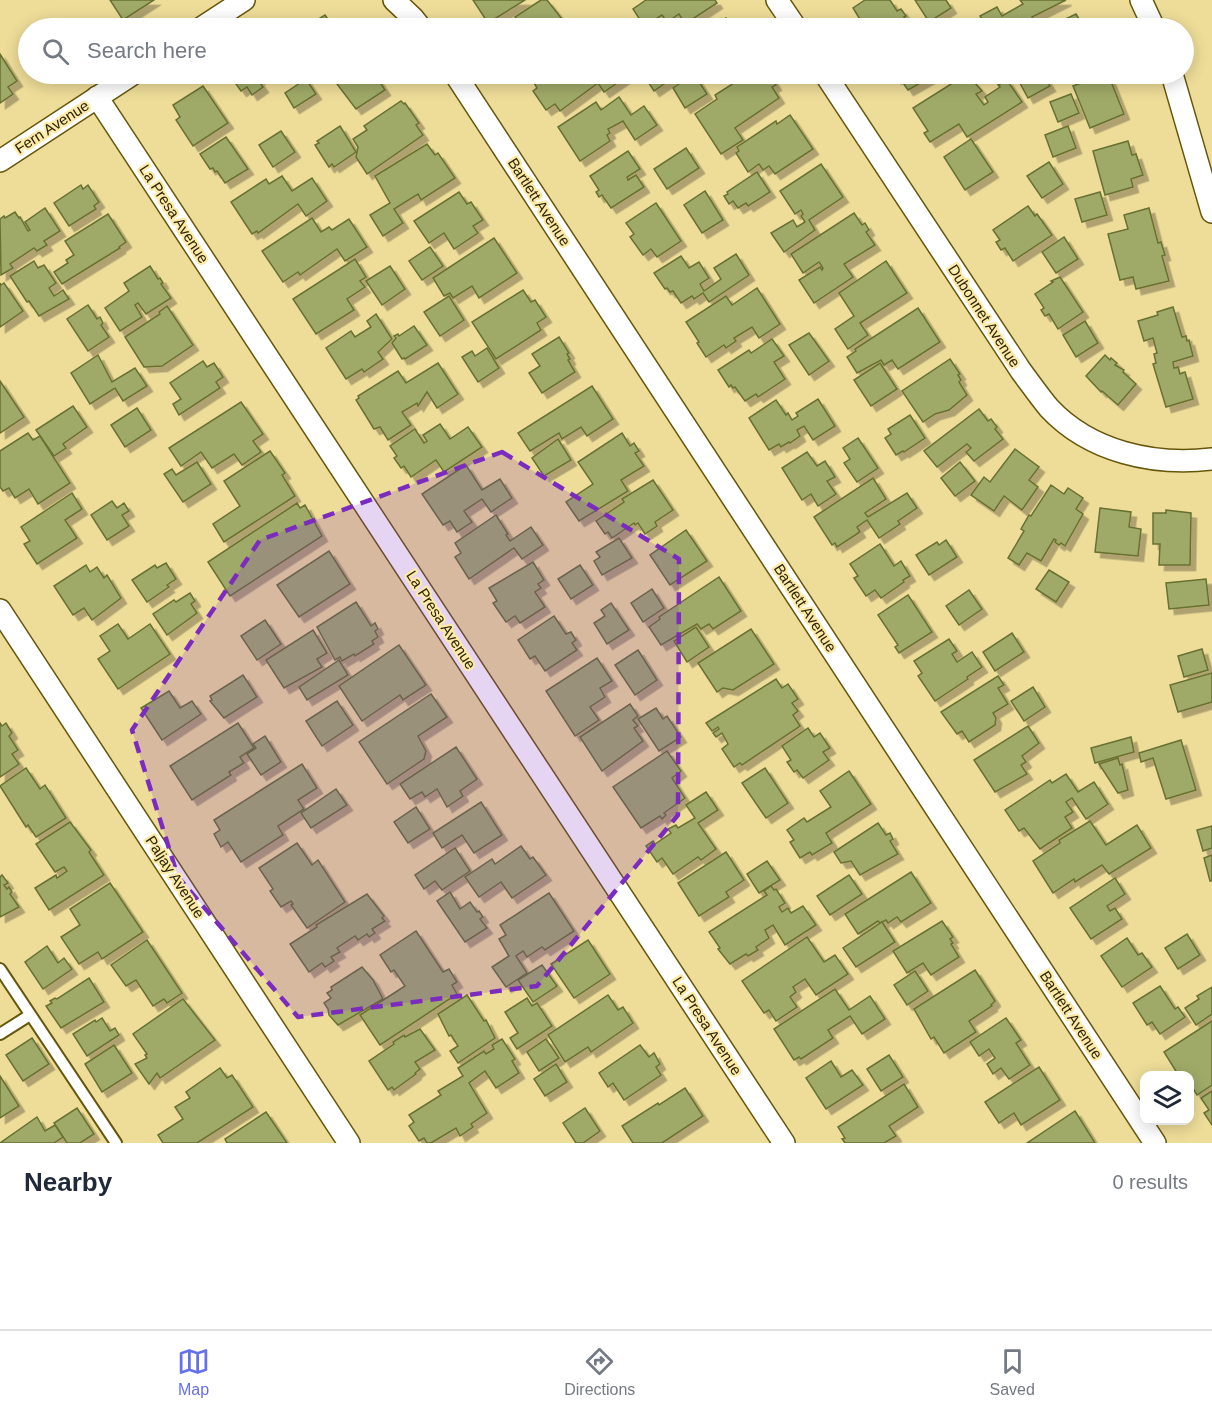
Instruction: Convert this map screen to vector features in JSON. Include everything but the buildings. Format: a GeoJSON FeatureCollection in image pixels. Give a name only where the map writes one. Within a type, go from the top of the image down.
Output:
{"type":"FeatureCollection","features":[{"type":"Feature","properties":{"kind":"street"},"geometry":{"type":"LineString","coordinates":[[216,18],[244,0]]}},
{"type":"Feature","properties":{"kind":"street"},"geometry":{"type":"LineString","coordinates":[[394,0],[413,18]]}},
{"type":"Feature","properties":{"kind":"street"},"geometry":{"type":"LineString","coordinates":[[777,0],[789,18]]}},
{"type":"Feature","properties":{"kind":"street"},"geometry":{"type":"LineString","coordinates":[[1141,0],[1150,18]]}},
{"type":"Feature","properties":{"kind":"street","name":"Fern Avenue"},"geometry":{"type":"LineString","coordinates":[[0,161],[117,84]]}},
{"type":"Feature","properties":{"kind":"street","name":"Bartlett Avenue"},"geometry":{"type":"LineString","coordinates":[[462,84],[1155,1143]]}},
{"type":"Feature","properties":{"kind":"street","name":"Dubonnet Avenue"},"geometry":{"type":"LineString","coordinates":[[832,84],[1021,371],[1050,409],[1083,435],[1117,452],[1157,460],[1212,459]]}},
{"type":"Feature","properties":{"kind":"street"},"geometry":{"type":"LineString","coordinates":[[1175,84],[1212,212]]}},
{"type":"Feature","properties":{"kind":"street","name":"La Presa Avenue"},"geometry":{"type":"LineString","coordinates":[[97,97],[784,1143]]}},
{"type":"Feature","properties":{"kind":"street","name":"Paljay Avenue"},"geometry":{"type":"LineString","coordinates":[[0,610],[349,1143]]}},
{"type":"Feature","properties":{"kind":"lane"},"geometry":{"type":"LineString","coordinates":[[0,969],[116,1143]]}},
{"type":"Feature","properties":{"kind":"lane"},"geometry":{"type":"LineString","coordinates":[[0,1034],[30,1015]]}},
{"type":"Feature","properties":{"kind":"highlighted area"},"geometry":{"type":"Polygon","coordinates":[[[502,452],[679,559],[678,815],[537,986],[298,1017],[178,877],[132,730],[260,540],[502,452]]]}}]}
